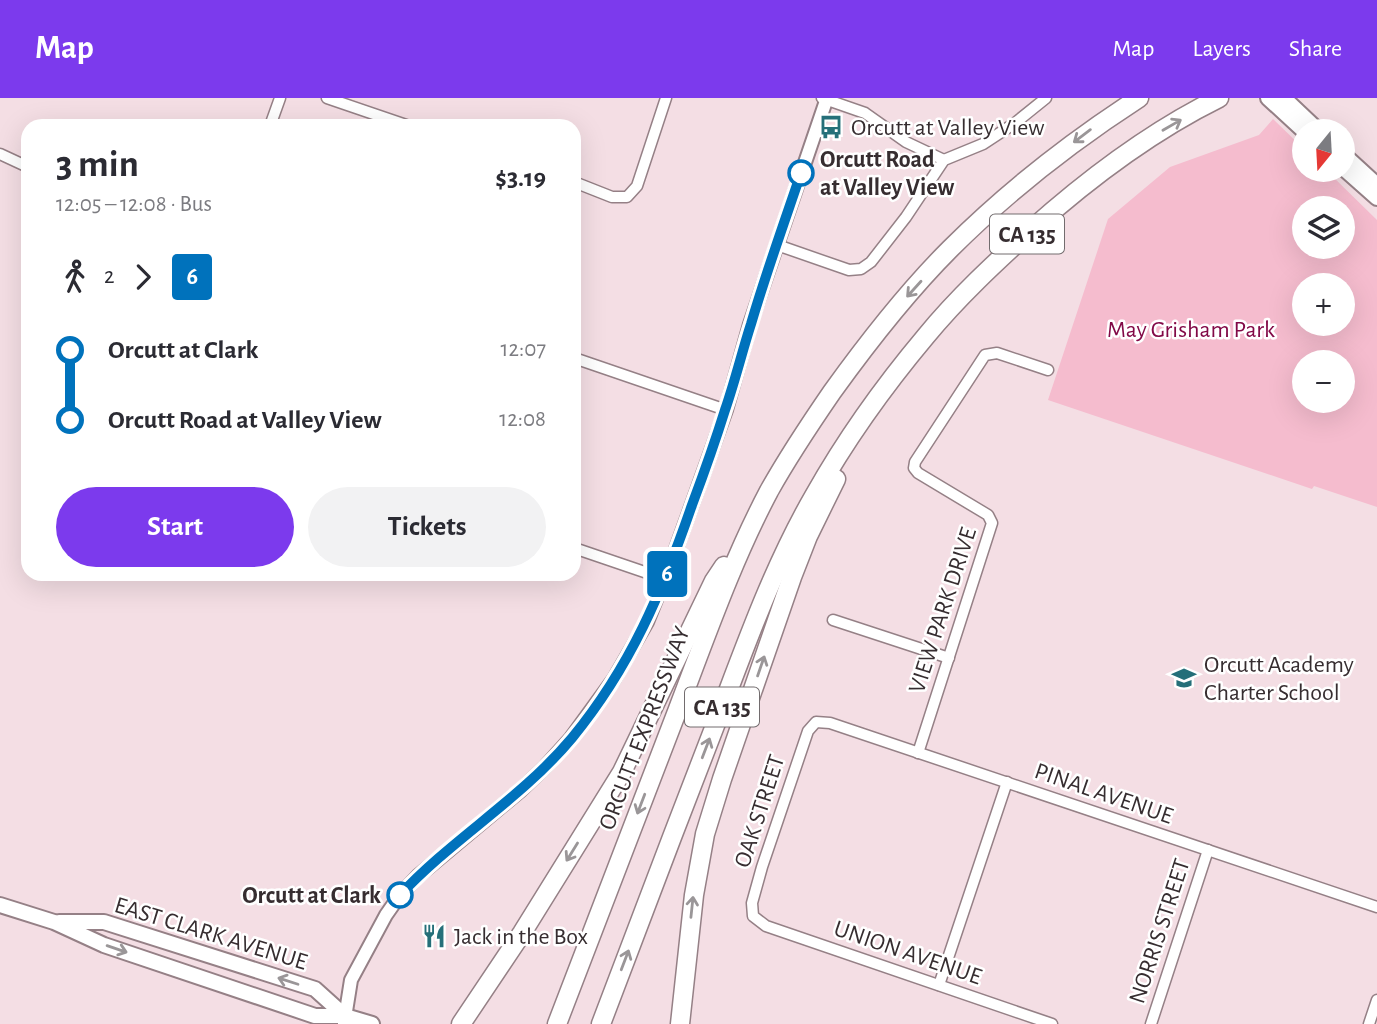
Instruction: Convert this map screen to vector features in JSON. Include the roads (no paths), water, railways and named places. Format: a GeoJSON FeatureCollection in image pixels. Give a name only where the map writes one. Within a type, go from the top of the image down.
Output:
{"type":"FeatureCollection","features":[{"type":"Feature","properties":{"kind":"highway","name":"ORCUTT EXPRESSWAY"},"geometry":{"type":"LineString","coordinates":[[557,1024],[726,584],[769,491],[809,426],[890,315],[948,250],[1052,159],[1139,98]]}},
{"type":"Feature","properties":{"kind":"highway","name":"CA 135"},"geometry":{"type":"LineString","coordinates":[[601,1024],[746,643],[781,561],[814,496],[873,403],[927,334],[988,269],[1058,206],[1110,164],[1216,100]]}},
{"type":"Feature","properties":{"kind":"highway"},"geometry":{"type":"LineString","coordinates":[[680,1024],[694,895],[705,834],[792,577],[808,536],[873,403]]}},
{"type":"Feature","properties":{"kind":"highway"},"geometry":{"type":"LineString","coordinates":[[461,1024],[522,933],[622,772],[714,581],[769,491]]}},
{"type":"Feature","properties":{"kind":"main road"},"geometry":{"type":"LineString","coordinates":[[1268,98],[1292,120]]}},
{"type":"Feature","properties":{"kind":"main road"},"geometry":{"type":"LineString","coordinates":[[1284,98],[1306,119]]}},
{"type":"Feature","properties":{"kind":"main road"},"geometry":{"type":"LineString","coordinates":[[1355,165],[1377,185]]}},
{"type":"Feature","properties":{"kind":"main road"},"geometry":{"type":"LineString","coordinates":[[1355,179],[1377,198]]}},
{"type":"Feature","properties":{"kind":"main road","name":"EAST CLARK AVENUE"},"geometry":{"type":"LineString","coordinates":[[0,905],[54,922],[104,944],[315,1016],[372,1024]]}},
{"type":"Feature","properties":{"kind":"main road","name":"EAST CLARK AVENUE"},"geometry":{"type":"LineString","coordinates":[[54,922],[104,922],[315,989],[344,1020]]}},
{"type":"Feature","properties":{"kind":"street"},"geometry":{"type":"LineString","coordinates":[[272,119],[280,98]]}},
{"type":"Feature","properties":{"kind":"street"},"geometry":{"type":"LineString","coordinates":[[327,98],[388,119]]}},
{"type":"Feature","properties":{"kind":"street"},"geometry":{"type":"LineString","coordinates":[[581,185],[612,197],[626,197],[637,186],[666,98]]}},
{"type":"Feature","properties":{"kind":"street"},"geometry":{"type":"LineString","coordinates":[[344,1020],[351,980],[386,915],[400,895],[418,876],[521,790],[571,738],[602,698],[647,622],[726,410],[750,324],[825,98],[865,113],[906,142],[944,160]]}},
{"type":"Feature","properties":{"kind":"street"},"geometry":{"type":"LineString","coordinates":[[777,245],[849,270],[861,269],[871,262],[906,217],[944,160],[983,144],[1046,98]]}},
{"type":"Feature","properties":{"kind":"street"},"geometry":{"type":"LineString","coordinates":[[0,154],[21,164]]}},
{"type":"Feature","properties":{"kind":"street","name":"VIEW PARK DRIVE"},"geometry":{"type":"LineString","coordinates":[[918,753],[992,523],[988,515],[918,473],[914,468],[915,463],[985,355],[997,353],[1048,370]]}},
{"type":"Feature","properties":{"kind":"street"},"geometry":{"type":"LineString","coordinates":[[581,360],[726,410]]}},
{"type":"Feature","properties":{"kind":"street"},"geometry":{"type":"LineString","coordinates":[[581,550],[665,579]]}},
{"type":"Feature","properties":{"kind":"street"},"geometry":{"type":"LineString","coordinates":[[833,620],[949,658]]}},
{"type":"Feature","properties":{"kind":"street","name":"PINAL AVENUE"},"geometry":{"type":"LineString","coordinates":[[816,722],[830,723],[1377,907]]}},
{"type":"Feature","properties":{"kind":"street","name":"OAK STREET"},"geometry":{"type":"LineString","coordinates":[[753,916],[752,903],[762,867],[808,731],[816,722]]}},
{"type":"Feature","properties":{"kind":"street"},"geometry":{"type":"LineString","coordinates":[[939,985],[1007,782]]}},
{"type":"Feature","properties":{"kind":"street","name":"NORRIS STREET"},"geometry":{"type":"LineString","coordinates":[[1151,1024],[1208,850]]}},
{"type":"Feature","properties":{"kind":"street","name":"UNION AVENUE"},"geometry":{"type":"LineString","coordinates":[[753,916],[766,926],[1052,1024]]}},
{"type":"Feature","properties":{"kind":"street"},"geometry":{"type":"LineString","coordinates":[[1369,1024],[1377,1000]]}},
{"type":"Feature","properties":{"kind":"place","name":"Orcutt at Valley View"},"geometry":{"type":"Point","coordinates":[831,127]}},
{"type":"Feature","properties":{"kind":"place","name":"Orcutt Road at Valley View"},"geometry":{"type":"Point","coordinates":[801,173]}},
{"type":"Feature","properties":{"kind":"place","name":"Orcutt Academy Charter School"},"geometry":{"type":"Point","coordinates":[1184,678]}},
{"type":"Feature","properties":{"kind":"place","name":"Orcutt at Clark"},"geometry":{"type":"Point","coordinates":[400,895]}},
{"type":"Feature","properties":{"kind":"place","name":"Jack in the Box"},"geometry":{"type":"Point","coordinates":[434,936]}},
{"type":"Feature","properties":{"kind":"park label","name":"May Grisham Park"},"geometry":{"type":"Point","coordinates":[1191,329]}}]}
